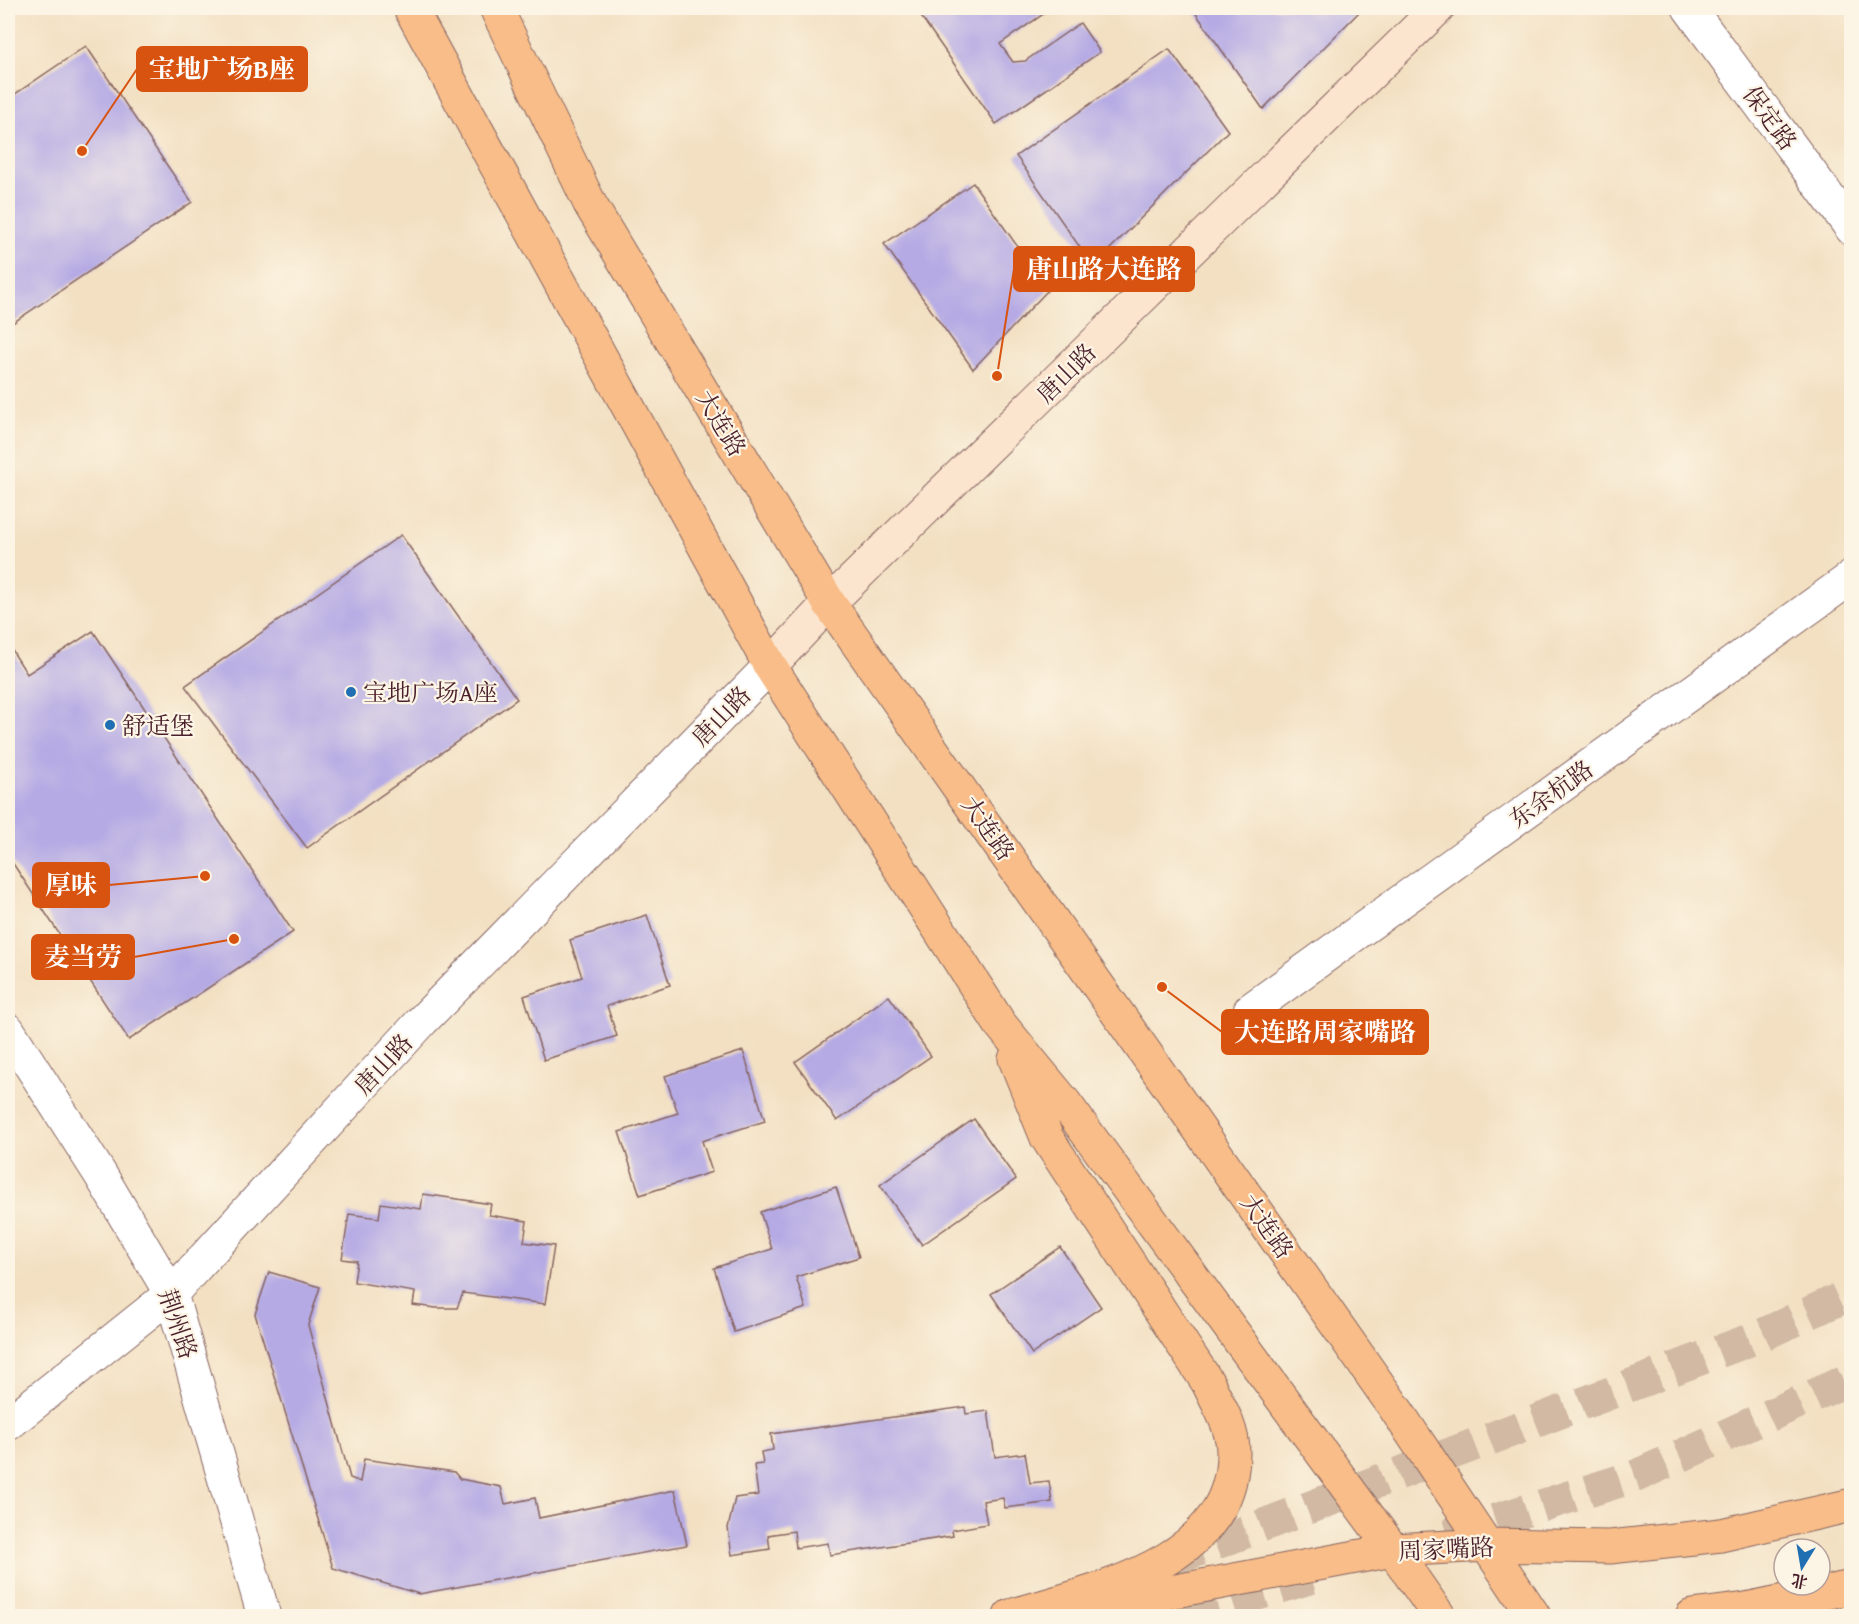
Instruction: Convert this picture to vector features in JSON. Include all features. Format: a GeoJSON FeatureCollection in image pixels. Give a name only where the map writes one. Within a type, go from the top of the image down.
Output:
{"type":"FeatureCollection","features":[{"type":"Feature","properties":{"kind":"main road"},"geometry":{"type":"LineString","coordinates":[[410,8],[770,666],[1000,1024],[1065,1103],[1393,1550],[1438,1617]]}},
{"type":"Feature","properties":{"kind":"main road","name":"大连路"},"geometry":{"type":"LineString","coordinates":[[495,8],[591,204],[829,603],[1122,1017],[1487,1545],[1534,1617]]}},
{"type":"Feature","properties":{"kind":"main road"},"geometry":{"type":"LineString","coordinates":[[1000,1024],[1047,1138],[1208,1383],[1226,1421],[1233,1450],[1224,1496],[1213,1519],[1182,1551],[1110,1587],[1010,1617]]}},
{"type":"Feature","properties":{"kind":"main road","name":"周家嘴路"},"geometry":{"type":"LineString","coordinates":[[1043,1617],[1393,1550],[1487,1545],[1610,1547],[1721,1535],[1851,1505]]}},
{"type":"Feature","properties":{"kind":"main road"},"geometry":{"type":"LineString","coordinates":[[1692,1617],[1746,1609],[1851,1588]]}},
{"type":"Feature","properties":{"kind":"main road"},"geometry":{"type":"LineString","coordinates":[[1767,1617],[1851,1588]]}},
{"type":"Feature","properties":{"kind":"street","name":"唐山路"},"geometry":{"type":"LineString","coordinates":[[8,1424],[171,1294],[422,1022],[829,603],[1438,8]]}},
{"type":"Feature","properties":{"kind":"street","name":"保定路"},"geometry":{"type":"LineString","coordinates":[[1689,8],[1851,229]]}},
{"type":"Feature","properties":{"kind":"street","name":"东余杭路"},"geometry":{"type":"LineString","coordinates":[[1250,1010],[1851,577]]}},
{"type":"Feature","properties":{"kind":"street","name":"荆州路"},"geometry":{"type":"LineString","coordinates":[[8,1030],[100,1174],[171,1294],[264,1617]]}},
{"type":"Feature","properties":{"kind":"building"},"geometry":{"type":"Polygon","coordinates":[[[915,8],[1052,8],[1000,44],[1013,62],[1025,61],[1080,23],[1100,52],[996,124],[915,8]]]}},
{"type":"Feature","properties":{"kind":"building"},"geometry":{"type":"Polygon","coordinates":[[[1192,8],[1363,8],[1263,109],[1192,8]]]}},
{"type":"Feature","properties":{"kind":"building"},"geometry":{"type":"Polygon","coordinates":[[[86,46],[192,202],[8,326],[8,99],[86,46]]]}},
{"type":"Feature","properties":{"kind":"building"},"geometry":{"type":"Polygon","coordinates":[[[1169,49],[1228,131],[1093,266],[1016,156],[1169,49]]]}},
{"type":"Feature","properties":{"kind":"building"},"geometry":{"type":"Polygon","coordinates":[[[973,183],[1048,290],[973,369],[884,244],[973,183]]]}},
{"type":"Feature","properties":{"kind":"building","name":"宝地广场A座"},"geometry":{"type":"Polygon","coordinates":[[[401,535],[517,699],[307,848],[185,686],[401,535]]]}},
{"type":"Feature","properties":{"kind":"building"},"geometry":{"type":"Polygon","coordinates":[[[93,631],[293,932],[129,1040],[8,856],[8,644],[27,674],[93,631]]]}},
{"type":"Feature","properties":{"kind":"building"},"geometry":{"type":"Polygon","coordinates":[[[647,915],[670,985],[607,1006],[617,1036],[544,1060],[524,996],[582,977],[570,940],[647,915]]]}},
{"type":"Feature","properties":{"kind":"building"},"geometry":{"type":"Polygon","coordinates":[[[889,996],[931,1056],[837,1121],[795,1062],[889,996]]]}},
{"type":"Feature","properties":{"kind":"building"},"geometry":{"type":"Polygon","coordinates":[[[743,1051],[765,1121],[702,1141],[712,1172],[640,1195],[619,1132],[678,1113],[665,1076],[743,1051]]]}},
{"type":"Feature","properties":{"kind":"building"},"geometry":{"type":"Polygon","coordinates":[[[974,1119],[1016,1179],[922,1245],[880,1185],[974,1119]]]}},
{"type":"Feature","properties":{"kind":"building"},"geometry":{"type":"Polygon","coordinates":[[[836,1187],[859,1257],[796,1277],[806,1308],[734,1332],[714,1268],[772,1249],[760,1212],[836,1187]]]}},
{"type":"Feature","properties":{"kind":"building"},"geometry":{"type":"Polygon","coordinates":[[[423,1194],[491,1204],[489,1215],[527,1221],[524,1242],[554,1246],[545,1304],[463,1293],[457,1308],[436,1308],[413,1305],[415,1292],[354,1282],[357,1261],[342,1259],[349,1214],[379,1218],[381,1203],[421,1209],[423,1194]]]}},
{"type":"Feature","properties":{"kind":"building"},"geometry":{"type":"Polygon","coordinates":[[[1060,1247],[1101,1307],[1032,1354],[991,1294],[1060,1247]]]}},
{"type":"Feature","properties":{"kind":"building"},"geometry":{"type":"Polygon","coordinates":[[[269,1272],[320,1287],[308,1325],[350,1478],[360,1482],[364,1459],[454,1472],[460,1479],[501,1487],[505,1504],[535,1498],[539,1518],[675,1490],[687,1545],[419,1594],[333,1568],[255,1314],[269,1272]]]}},
{"type":"Feature","properties":{"kind":"building"},"geometry":{"type":"Polygon","coordinates":[[[965,1407],[966,1414],[988,1411],[995,1457],[1025,1453],[1030,1483],[1049,1481],[1052,1502],[1005,1508],[1003,1498],[983,1501],[987,1524],[952,1530],[953,1536],[830,1555],[828,1543],[796,1548],[794,1531],[768,1535],[770,1549],[732,1555],[728,1528],[735,1498],[758,1495],[754,1465],[763,1464],[761,1452],[773,1450],[771,1434],[965,1407]]]}},
{"type":"Feature","properties":{"kind":"tunnel"},"geometry":{"type":"LineString","coordinates":[[1169,1561],[1760,1336],[1852,1293]]}},
{"type":"Feature","properties":{"kind":"tunnel"},"geometry":{"type":"LineString","coordinates":[[1448,1535],[1636,1476],[1852,1378]]}},
{"type":"Feature","properties":{"kind":"tunnel"},"geometry":{"type":"LineString","coordinates":[[1186,1616],[1316,1576]]}},
{"type":"Feature","properties":{"kind":"place","name":"宝地广场B座"},"geometry":{"type":"Point","coordinates":[82,151]}},
{"type":"Feature","properties":{"kind":"place","name":"唐山路大连路"},"geometry":{"type":"Point","coordinates":[997,376]}},
{"type":"Feature","properties":{"kind":"place","name":"宝地广场A座"},"geometry":{"type":"Point","coordinates":[351,692]}},
{"type":"Feature","properties":{"kind":"place","name":"舒适堡"},"geometry":{"type":"Point","coordinates":[110,725]}},
{"type":"Feature","properties":{"kind":"place","name":"厚味"},"geometry":{"type":"Point","coordinates":[205,876]}},
{"type":"Feature","properties":{"kind":"place","name":"麦当劳"},"geometry":{"type":"Point","coordinates":[234,939]}},
{"type":"Feature","properties":{"kind":"place","name":"大连路周家嘴路"},"geometry":{"type":"Point","coordinates":[1162,987]}}]}
